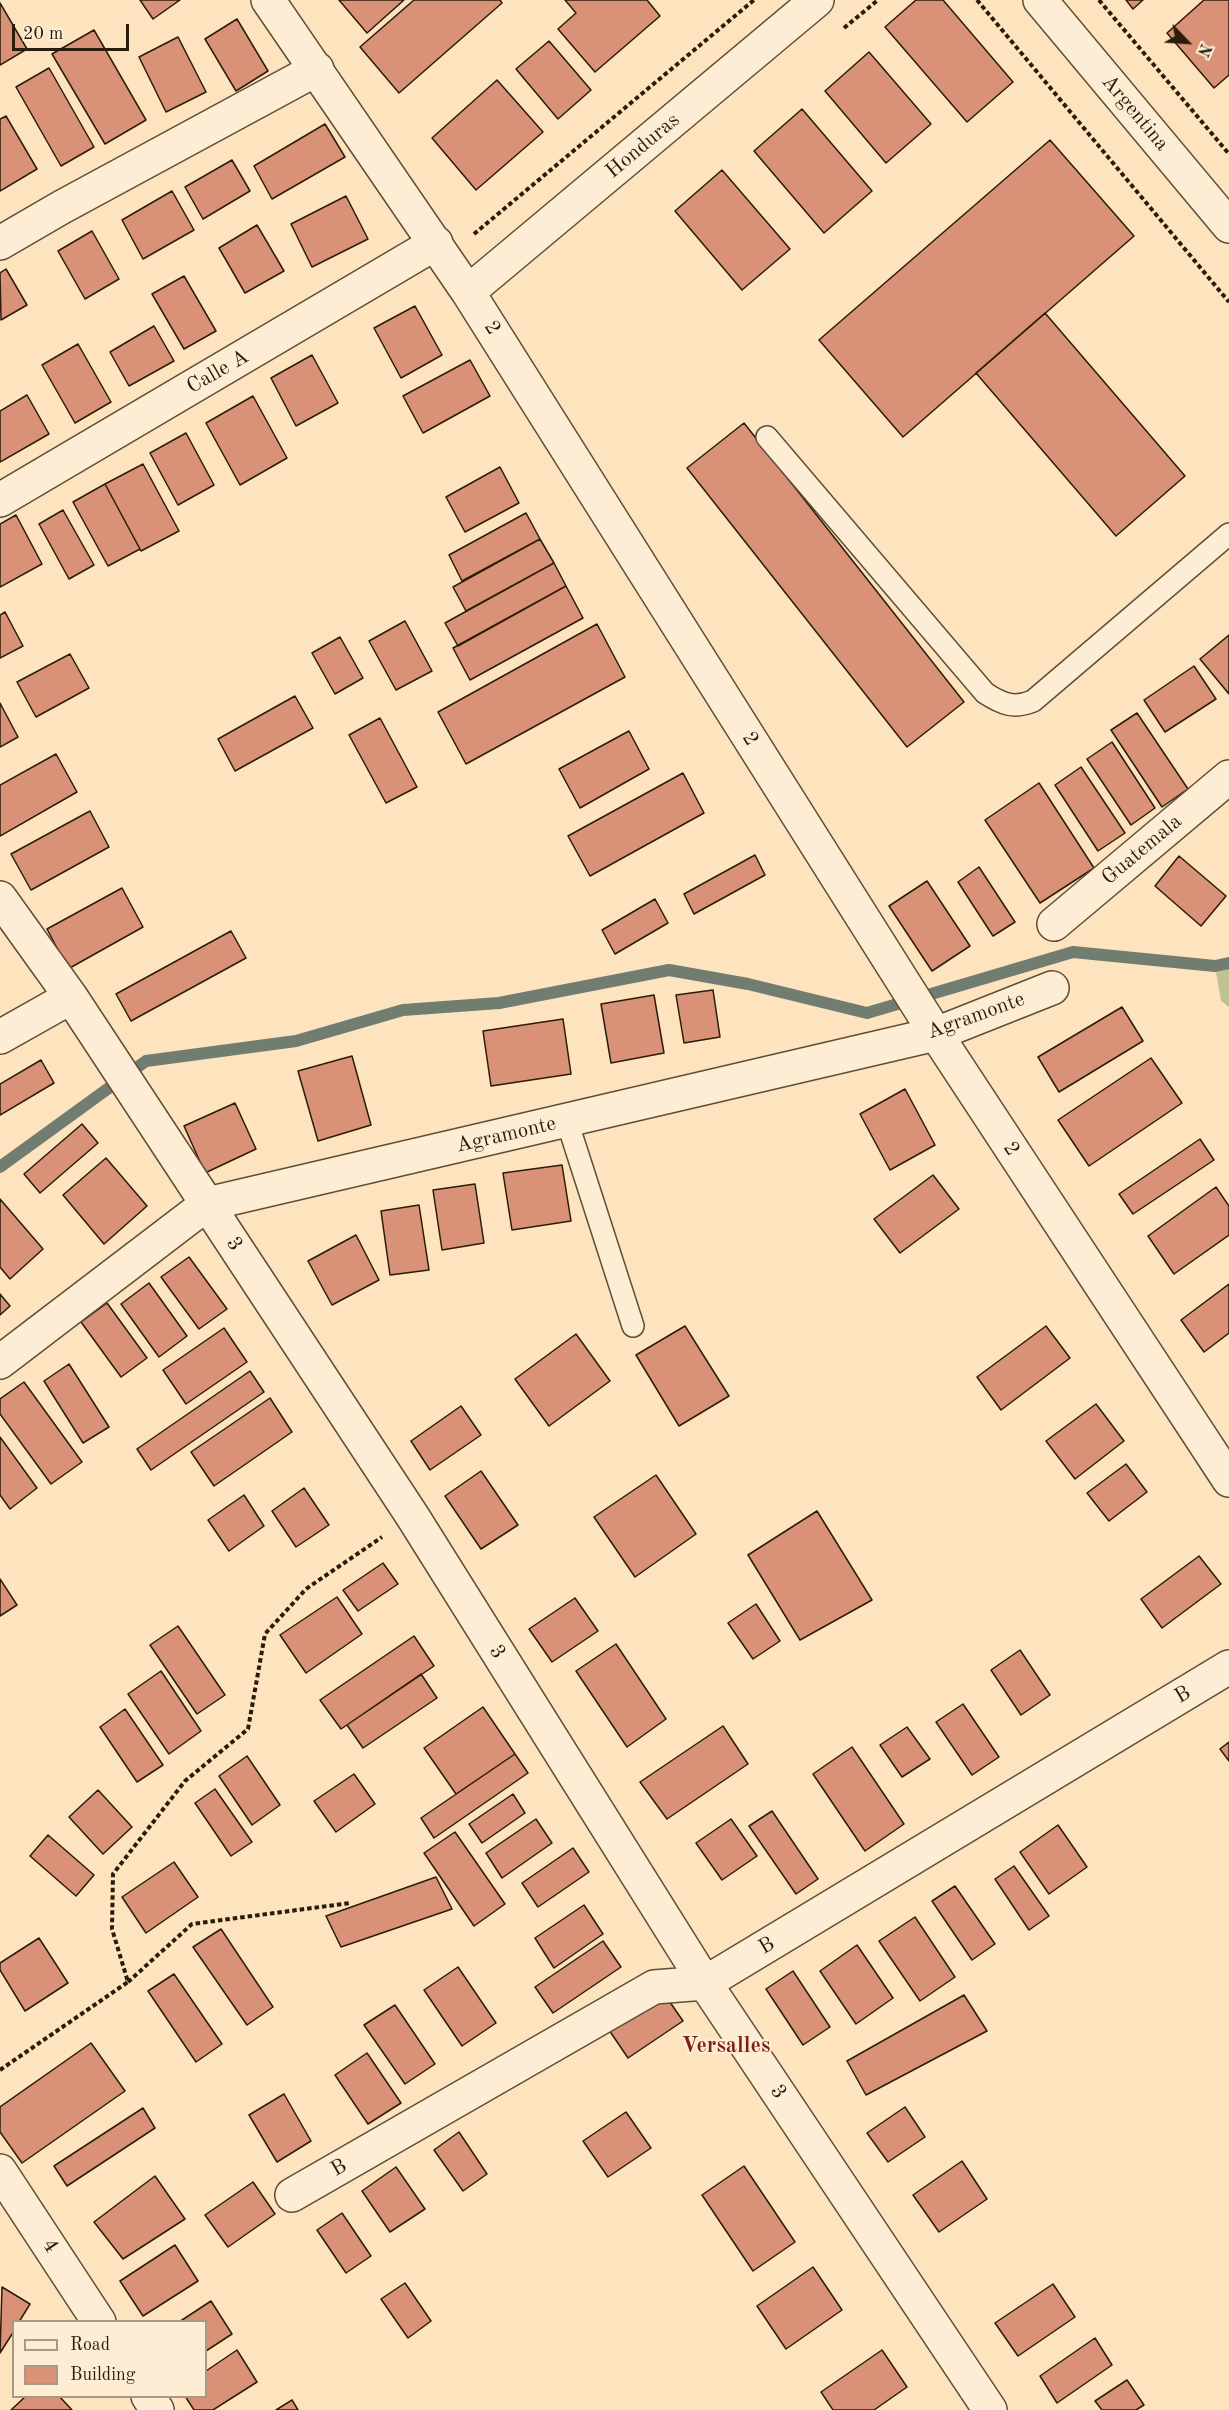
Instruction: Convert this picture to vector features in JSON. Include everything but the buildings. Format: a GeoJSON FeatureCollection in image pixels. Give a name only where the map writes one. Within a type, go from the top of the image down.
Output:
{"type":"FeatureCollection","features":[{"type":"Feature","properties":{"kind":"street","name":"2"},"geometry":{"type":"LineString","coordinates":[[268,0],[468,292],[936,1034],[1229,1480]]}},
{"type":"Feature","properties":{"kind":"street","name":"Honduras"},"geometry":{"type":"LineString","coordinates":[[468,292],[817,0]]}},
{"type":"Feature","properties":{"kind":"street","name":"Argentina"},"geometry":{"type":"LineString","coordinates":[[1040,0],[1229,226]]}},
{"type":"Feature","properties":{"kind":"street"},"geometry":{"type":"LineString","coordinates":[[0,243],[317,69]]}},
{"type":"Feature","properties":{"kind":"street","name":"Calle A"},"geometry":{"type":"LineString","coordinates":[[0,500],[441,251]]}},
{"type":"Feature","properties":{"kind":"street","name":"Guatemala"},"geometry":{"type":"LineString","coordinates":[[1054,924],[1229,777]]}},
{"type":"Feature","properties":{"kind":"street","name":"3"},"geometry":{"type":"LineString","coordinates":[[0,898],[71,997],[413,1517],[705,1983],[990,2410]]}},
{"type":"Feature","properties":{"kind":"street","name":"Agramonte"},"geometry":{"type":"LineString","coordinates":[[0,1362],[207,1204],[936,1034],[1052,988]]}},
{"type":"Feature","properties":{"kind":"street"},"geometry":{"type":"LineString","coordinates":[[0,1037],[71,997]]}},
{"type":"Feature","properties":{"kind":"street","name":"B"},"geometry":{"type":"LineString","coordinates":[[292,2195],[654,1987],[705,1983],[1229,1666]]}},
{"type":"Feature","properties":{"kind":"street","name":"4"},"geometry":{"type":"LineString","coordinates":[[0,2171],[98,2320]]}},
{"type":"Feature","properties":{"kind":"lane"},"geometry":{"type":"LineString","coordinates":[[767,437],[985,693],[1008,705],[1020,706],[1033,701],[1229,534]]}},
{"type":"Feature","properties":{"kind":"lane"},"geometry":{"type":"LineString","coordinates":[[567,1121],[633,1326]]}},
{"type":"Feature","properties":{"kind":"path"},"geometry":{"type":"LineString","coordinates":[[441,251],[754,0]]}},
{"type":"Feature","properties":{"kind":"path"},"geometry":{"type":"LineString","coordinates":[[977,0],[1229,302]]}},
{"type":"Feature","properties":{"kind":"path"},"geometry":{"type":"LineString","coordinates":[[1099,0],[1229,154]]}},
{"type":"Feature","properties":{"kind":"path"},"geometry":{"type":"LineString","coordinates":[[128,1982],[112,1929],[113,1874],[185,1781],[248,1729],[265,1634],[306,1589],[413,1517]]}},
{"type":"Feature","properties":{"kind":"path"},"geometry":{"type":"LineString","coordinates":[[0,2070],[128,1982],[192,1924],[350,1903]]}},
{"type":"Feature","properties":{"kind":"green space"},"geometry":{"type":"Polygon","coordinates":[[[1229,961],[1229,1007],[1221,1001],[1215,966],[1229,961]]]}},
{"type":"Feature","properties":{"kind":"waterway"},"geometry":{"type":"LineString","coordinates":[[0,1167],[146,1061],[296,1041],[403,1010],[499,1003],[669,970],[748,984],[867,1013],[1073,952],[1215,966],[1229,963]]}},
{"type":"Feature","properties":{"kind":"district","name":"Versalles"},"geometry":{"type":"Point","coordinates":[726,2046]}}]}
